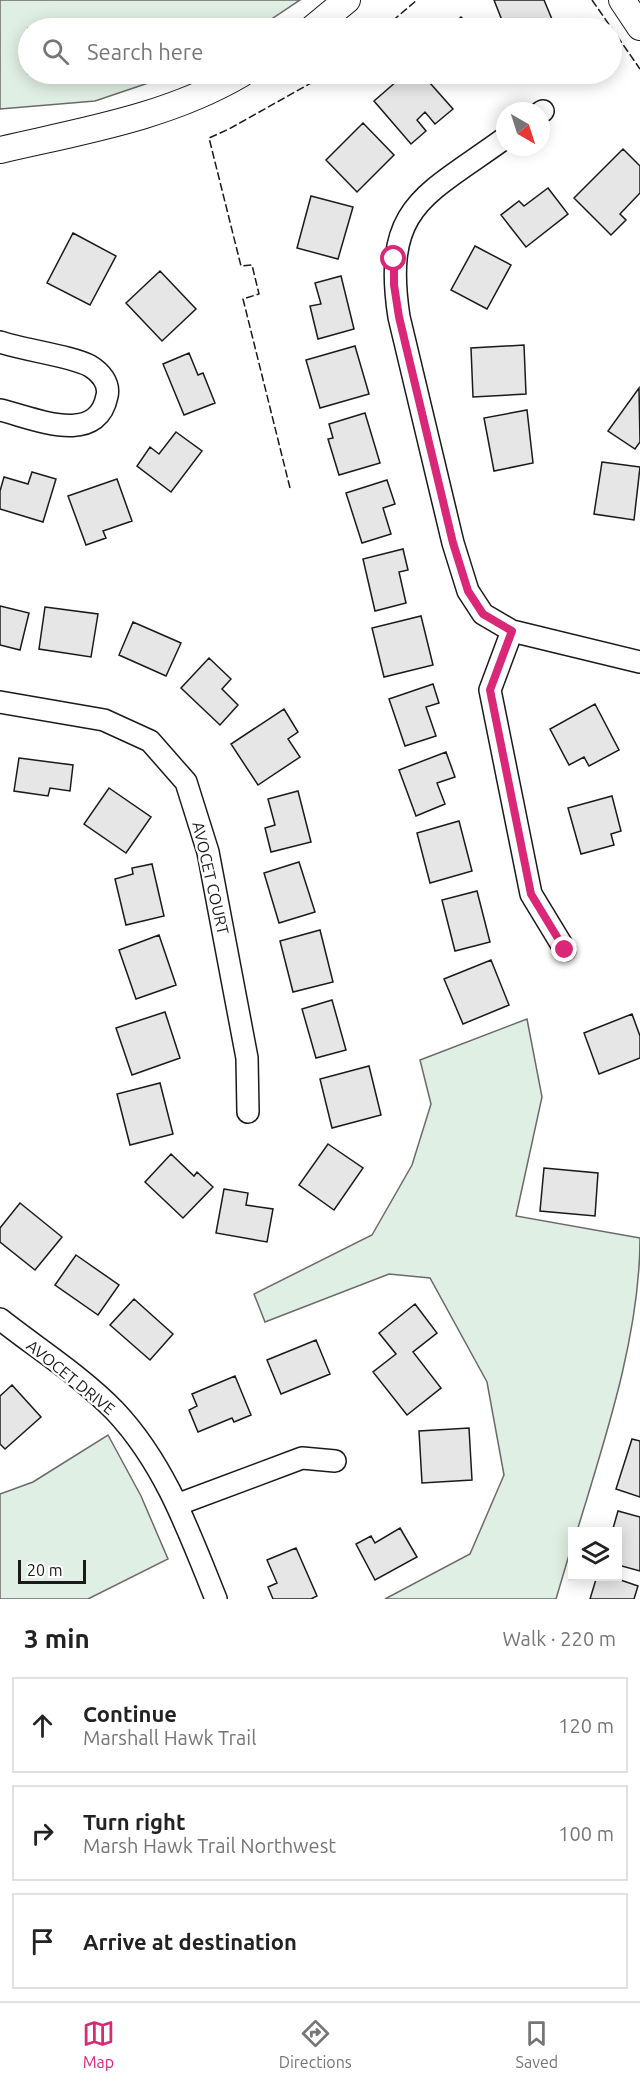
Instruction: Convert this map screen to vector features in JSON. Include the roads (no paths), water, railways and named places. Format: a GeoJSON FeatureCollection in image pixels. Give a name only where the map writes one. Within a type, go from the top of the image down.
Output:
{"type":"FeatureCollection","features":[{"type":"Feature","properties":{"kind":"street"},"geometry":{"type":"LineString","coordinates":[[325,18],[347,0]]}},
{"type":"Feature","properties":{"kind":"street"},"geometry":{"type":"LineString","coordinates":[[622,0],[640,27]]}},
{"type":"Feature","properties":{"kind":"street"},"geometry":{"type":"LineString","coordinates":[[0,150],[141,117],[223,84]]}},
{"type":"Feature","properties":{"kind":"street"},"geometry":{"type":"LineString","coordinates":[[496,144],[423,197],[410,213],[400,232],[394,259],[394,285],[399,317],[450,531],[468,591],[483,614],[512,631],[640,662]]}},
{"type":"Feature","properties":{"kind":"street"},"geometry":{"type":"LineString","coordinates":[[0,410],[70,427],[88,424],[104,407],[108,392],[103,376],[87,365],[9,345]]}},
{"type":"Feature","properties":{"kind":"street"},"geometry":{"type":"LineString","coordinates":[[512,631],[490,690],[531,894],[565,950]]}},
{"type":"Feature","properties":{"kind":"street","name":"AVOCET COURT"},"geometry":{"type":"LineString","coordinates":[[0,702],[104,720],[150,741],[186,782],[208,852],[247,1058],[248,1112]]}},
{"type":"Feature","properties":{"kind":"street","name":"AVOCET DRIVE"},"geometry":{"type":"LineString","coordinates":[[0,1320],[114,1411],[146,1448],[178,1504],[216,1599]]}},
{"type":"Feature","properties":{"kind":"street"},"geometry":{"type":"LineString","coordinates":[[178,1504],[302,1458],[335,1461]]}}]}
